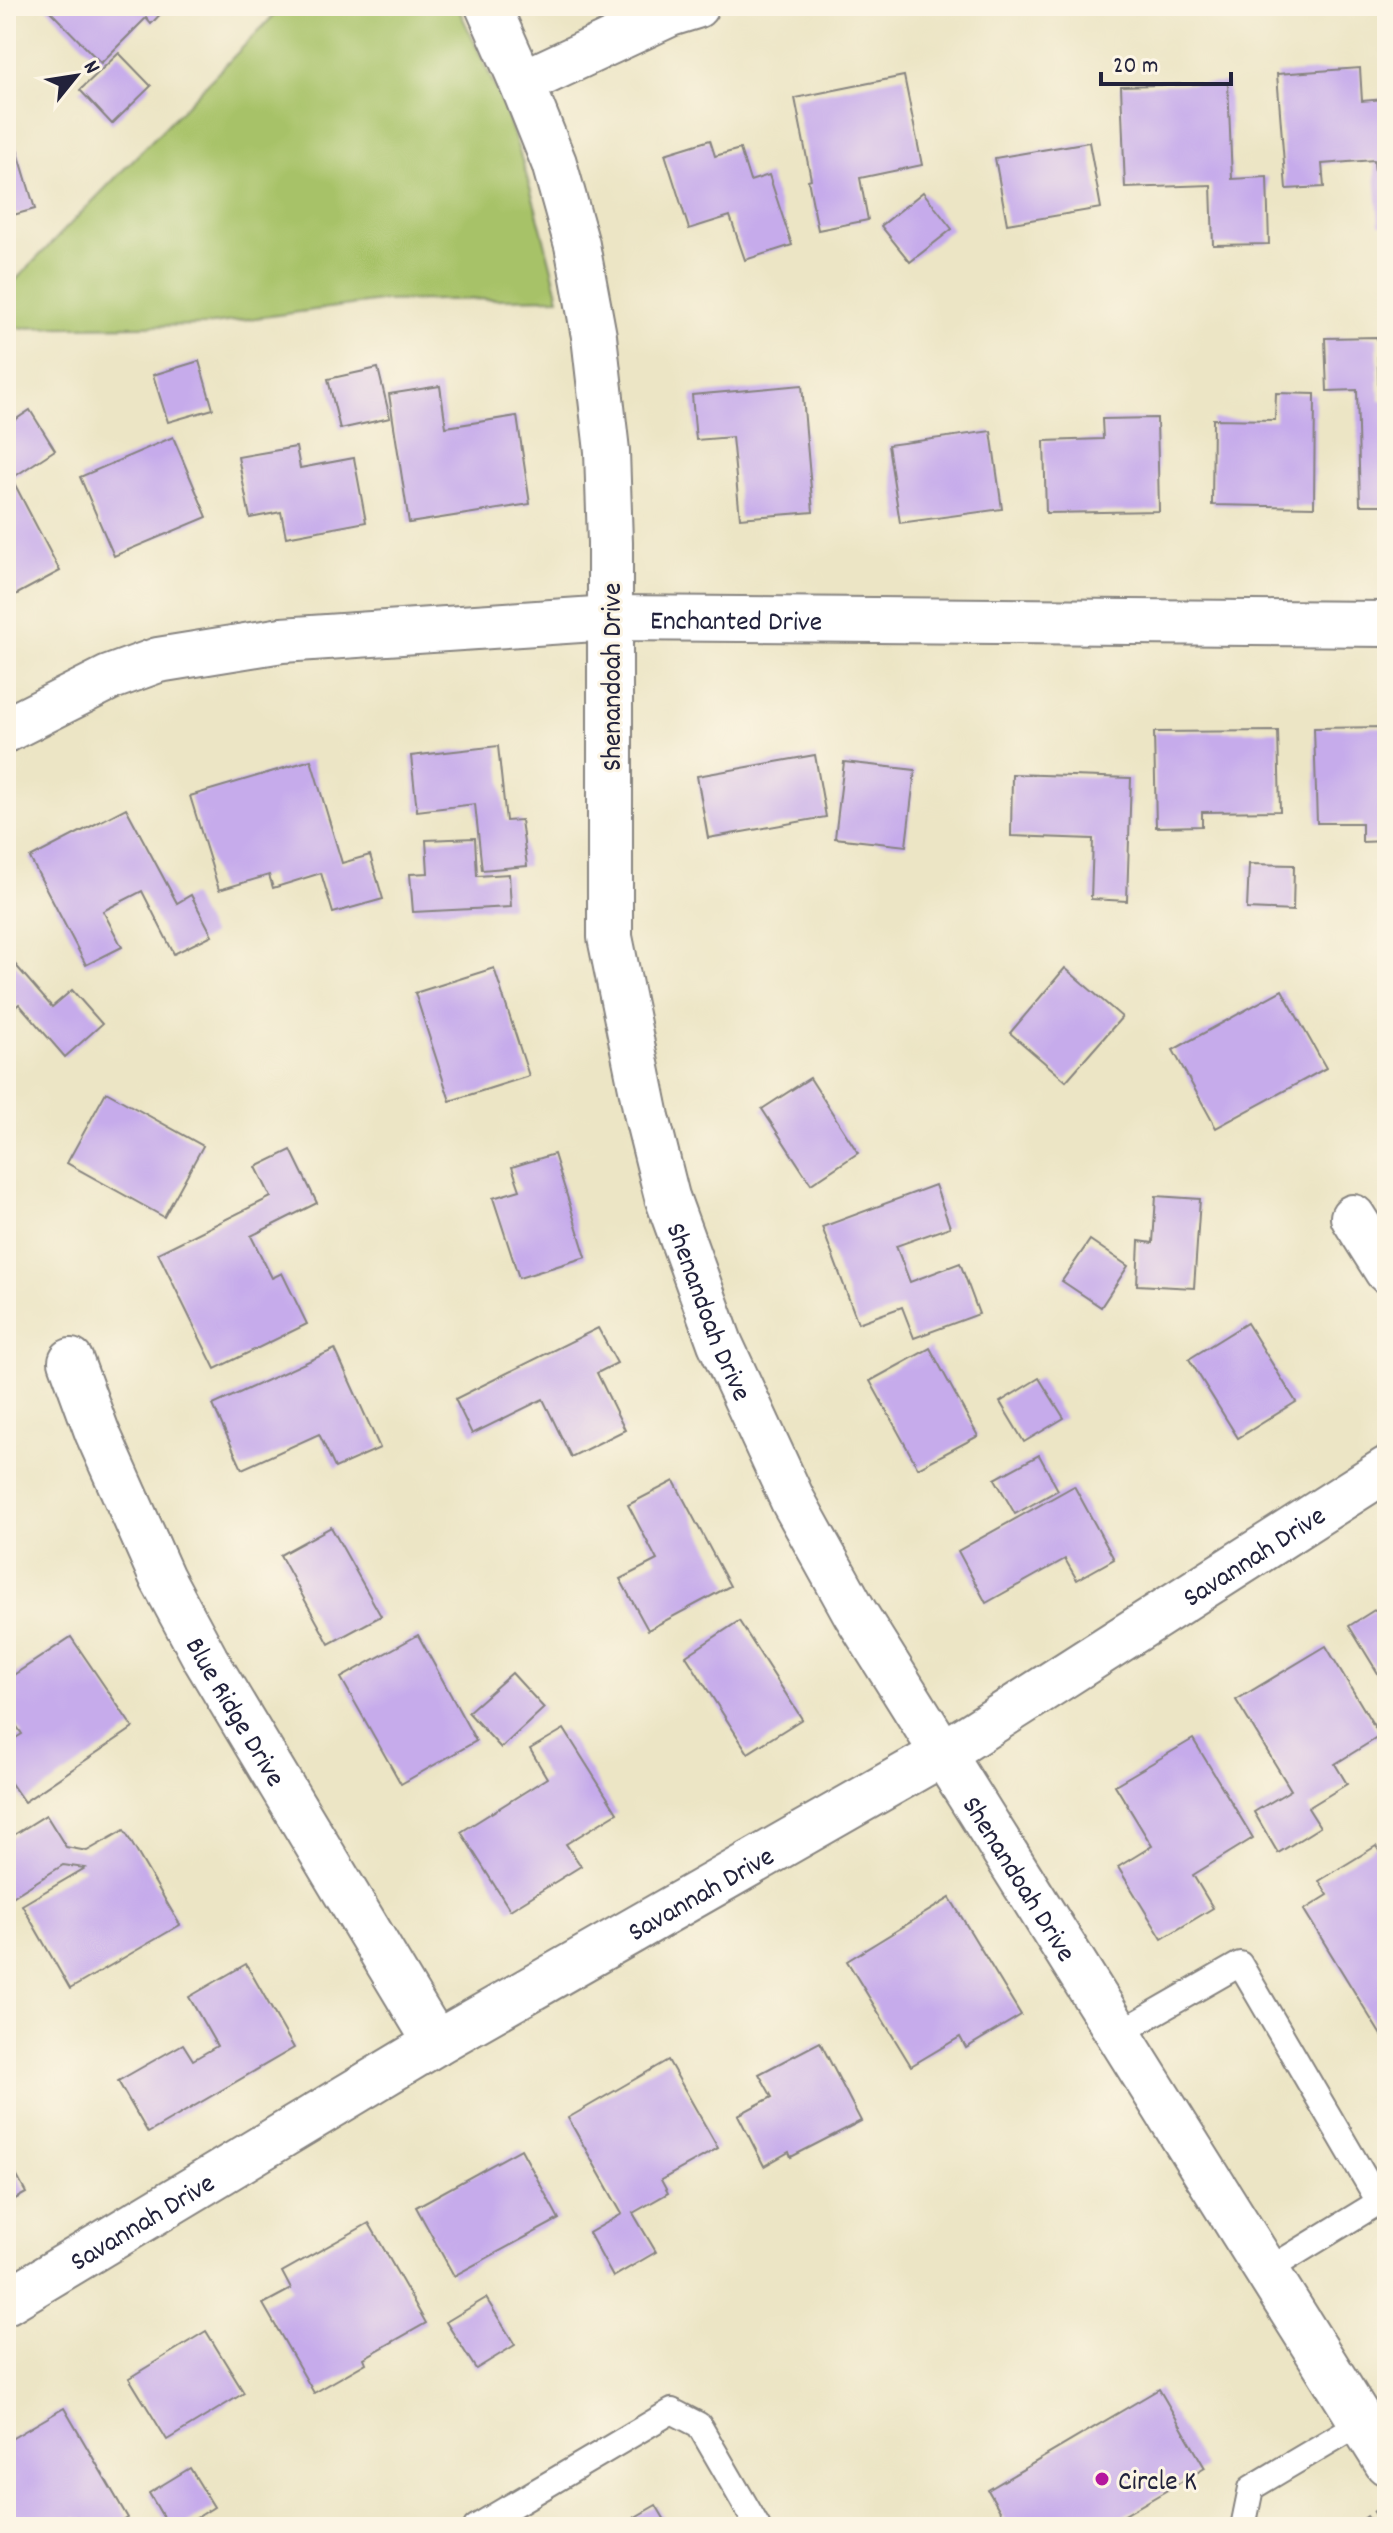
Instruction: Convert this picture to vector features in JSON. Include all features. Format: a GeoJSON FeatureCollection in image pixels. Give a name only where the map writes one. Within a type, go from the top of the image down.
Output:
{"type":"FeatureCollection","features":[{"type":"Feature","properties":{"kind":"street","name":"Shenandoah Drive"},"geometry":{"type":"LineString","coordinates":[[488,6],[554,163],[577,245],[594,336],[607,451],[610,937],[647,1117],[667,1197],[720,1343],[793,1501],[855,1613],[1387,2463]]}},
{"type":"Feature","properties":{"kind":"street"},"geometry":{"type":"LineString","coordinates":[[522,83],[670,14],[696,6]]}},
{"type":"Feature","properties":{"kind":"street","name":"Enchanted Drive"},"geometry":{"type":"LineString","coordinates":[[6,730],[109,678],[158,660],[282,640],[610,618],[1387,624]]}},
{"type":"Feature","properties":{"kind":"street"},"geometry":{"type":"LineString","coordinates":[[1353,1217],[1387,1271]]}},
{"type":"Feature","properties":{"kind":"street","name":"Blue Ridge Drive"},"geometry":{"type":"LineString","coordinates":[[71,1361],[126,1501],[184,1619],[436,2043]]}},
{"type":"Feature","properties":{"kind":"street","name":"Savannah Drive"},"geometry":{"type":"LineString","coordinates":[[6,2302],[436,2043],[942,1754],[1387,1469]]}},
{"type":"Feature","properties":{"kind":"lane"},"geometry":{"type":"LineString","coordinates":[[1118,2034],[1240,1964],[1384,2204],[1268,2270]]}},
{"type":"Feature","properties":{"kind":"lane"},"geometry":{"type":"LineString","coordinates":[[476,2527],[672,2411],[699,2425],[758,2527]]}},
{"type":"Feature","properties":{"kind":"lane"},"geometry":{"type":"LineString","coordinates":[[1243,2527],[1251,2488],[1362,2422]]}},
{"type":"Feature","properties":{"kind":"path"},"geometry":{"type":"LineString","coordinates":[[1354,2527],[1387,2505]]}},
{"type":"Feature","properties":{"kind":"green space"},"geometry":{"type":"Polygon","coordinates":[[[283,6],[457,6],[510,124],[534,200],[559,298],[380,301],[205,325],[6,328],[6,290],[283,6]]]}},
{"type":"Feature","properties":{"kind":"building"},"geometry":{"type":"Polygon","coordinates":[[[45,6],[168,6],[151,24],[146,18],[101,63],[45,6]]]}},
{"type":"Feature","properties":{"kind":"building"},"geometry":{"type":"Polygon","coordinates":[[[119,53],[151,86],[112,124],[80,90],[119,53]]]}},
{"type":"Feature","properties":{"kind":"building"},"geometry":{"type":"Polygon","coordinates":[[[1360,68],[1362,101],[1384,99],[1387,225],[1379,225],[1374,160],[1322,164],[1324,187],[1286,189],[1277,74],[1360,68]]]}},
{"type":"Feature","properties":{"kind":"building"},"geometry":{"type":"Polygon","coordinates":[[[904,76],[922,165],[860,178],[868,220],[818,230],[795,98],[904,76]]]}},
{"type":"Feature","properties":{"kind":"building"},"geometry":{"type":"Polygon","coordinates":[[[1228,83],[1232,179],[1267,177],[1269,244],[1213,245],[1211,185],[1125,188],[1121,86],[1228,83]]]}},
{"type":"Feature","properties":{"kind":"building"},"geometry":{"type":"Polygon","coordinates":[[[9,122],[35,209],[6,217],[6,123],[9,122]]]}},
{"type":"Feature","properties":{"kind":"building"},"geometry":{"type":"Polygon","coordinates":[[[710,140],[715,156],[740,149],[750,181],[769,175],[792,245],[745,260],[730,216],[689,229],[665,154],[710,140]]]}},
{"type":"Feature","properties":{"kind":"building"},"geometry":{"type":"Polygon","coordinates":[[[1089,142],[1101,208],[1007,224],[995,158],[1089,142]]]}},
{"type":"Feature","properties":{"kind":"building"},"geometry":{"type":"Polygon","coordinates":[[[923,192],[952,229],[910,262],[881,226],[923,192]]]}},
{"type":"Feature","properties":{"kind":"building"},"geometry":{"type":"Polygon","coordinates":[[[1377,337],[1379,401],[1387,401],[1387,505],[1360,505],[1357,390],[1327,391],[1325,338],[1377,337]]]}},
{"type":"Feature","properties":{"kind":"building"},"geometry":{"type":"Polygon","coordinates":[[[199,361],[213,409],[168,422],[153,375],[199,361]]]}},
{"type":"Feature","properties":{"kind":"building"},"geometry":{"type":"Polygon","coordinates":[[[378,368],[390,418],[340,429],[328,379],[378,368]]]}},
{"type":"Feature","properties":{"kind":"building"},"geometry":{"type":"Polygon","coordinates":[[[802,385],[813,512],[740,518],[732,437],[696,440],[692,395],[802,385]]]}},
{"type":"Feature","properties":{"kind":"building"},"geometry":{"type":"Polygon","coordinates":[[[440,386],[446,427],[517,416],[530,504],[409,523],[389,394],[440,386]]]}},
{"type":"Feature","properties":{"kind":"building"},"geometry":{"type":"Polygon","coordinates":[[[1276,393],[1315,394],[1314,507],[1212,505],[1213,419],[1275,420],[1276,393]]]}},
{"type":"Feature","properties":{"kind":"building"},"geometry":{"type":"Polygon","coordinates":[[[30,410],[55,450],[6,482],[6,426],[30,410]]]}},
{"type":"Feature","properties":{"kind":"building"},"geometry":{"type":"Polygon","coordinates":[[[1157,418],[1159,511],[1046,513],[1044,441],[1103,439],[1102,419],[1157,418]]]}},
{"type":"Feature","properties":{"kind":"building"},"geometry":{"type":"Polygon","coordinates":[[[991,431],[1002,509],[900,523],[888,445],[991,431]]]}},
{"type":"Feature","properties":{"kind":"building"},"geometry":{"type":"Polygon","coordinates":[[[173,437],[207,517],[114,556],[80,477],[173,437]]]}},
{"type":"Feature","properties":{"kind":"building"},"geometry":{"type":"Polygon","coordinates":[[[296,447],[300,468],[354,458],[366,522],[286,537],[281,512],[250,518],[238,457],[296,447]]]}},
{"type":"Feature","properties":{"kind":"building"},"geometry":{"type":"Polygon","coordinates":[[[13,481],[60,571],[6,600],[6,484],[13,481]]]}},
{"type":"Feature","properties":{"kind":"building"},"geometry":{"type":"Polygon","coordinates":[[[1387,727],[1387,841],[1362,842],[1362,823],[1317,823],[1314,728],[1387,727]]]}},
{"type":"Feature","properties":{"kind":"building"},"geometry":{"type":"Polygon","coordinates":[[[1278,731],[1280,811],[1202,812],[1202,826],[1156,827],[1154,732],[1278,731]]]}},
{"type":"Feature","properties":{"kind":"building"},"geometry":{"type":"Polygon","coordinates":[[[498,746],[506,821],[521,820],[527,866],[482,870],[475,804],[417,811],[411,756],[498,746]]]}},
{"type":"Feature","properties":{"kind":"building"},"geometry":{"type":"Polygon","coordinates":[[[815,755],[826,817],[708,838],[697,776],[815,755]]]}},
{"type":"Feature","properties":{"kind":"building"},"geometry":{"type":"Polygon","coordinates":[[[311,760],[342,863],[370,855],[383,899],[333,913],[321,873],[273,888],[269,875],[219,890],[190,796],[311,760]]]}},
{"type":"Feature","properties":{"kind":"building"},"geometry":{"type":"Polygon","coordinates":[[[844,762],[915,770],[906,846],[835,838],[844,762]]]}},
{"type":"Feature","properties":{"kind":"building"},"geometry":{"type":"Polygon","coordinates":[[[1012,774],[1131,778],[1127,901],[1091,899],[1093,839],[1011,836],[1012,774]]]}},
{"type":"Feature","properties":{"kind":"building"},"geometry":{"type":"Polygon","coordinates":[[[126,808],[177,903],[191,895],[212,935],[174,954],[142,891],[103,911],[122,947],[86,965],[30,858],[126,808]]]}},
{"type":"Feature","properties":{"kind":"building"},"geometry":{"type":"Polygon","coordinates":[[[475,838],[477,876],[509,874],[511,907],[413,912],[410,874],[428,873],[426,840],[475,838]]]}},
{"type":"Feature","properties":{"kind":"building"},"geometry":{"type":"Polygon","coordinates":[[[1249,864],[1294,865],[1293,911],[1247,909],[1249,864]]]}},
{"type":"Feature","properties":{"kind":"building"},"geometry":{"type":"Polygon","coordinates":[[[6,954],[52,1007],[72,990],[102,1024],[65,1057],[19,1004],[6,1015],[6,954]]]}},
{"type":"Feature","properties":{"kind":"building"},"geometry":{"type":"Polygon","coordinates":[[[494,968],[529,1076],[450,1101],[415,993],[494,968]]]}},
{"type":"Feature","properties":{"kind":"building"},"geometry":{"type":"Polygon","coordinates":[[[1065,968],[1122,1017],[1066,1081],[1010,1033],[1065,968]]]}},
{"type":"Feature","properties":{"kind":"building"},"geometry":{"type":"Polygon","coordinates":[[[1282,990],[1326,1068],[1216,1128],[1173,1050],[1282,990]]]}},
{"type":"Feature","properties":{"kind":"building"},"geometry":{"type":"Polygon","coordinates":[[[810,1078],[858,1153],[811,1184],[762,1109],[810,1078]]]}},
{"type":"Feature","properties":{"kind":"building"},"geometry":{"type":"Polygon","coordinates":[[[106,1092],[203,1146],[164,1217],[67,1163],[106,1092]]]}},
{"type":"Feature","properties":{"kind":"building"},"geometry":{"type":"Polygon","coordinates":[[[291,1150],[317,1203],[251,1236],[272,1278],[282,1273],[307,1324],[215,1369],[158,1253],[271,1197],[256,1167],[291,1150]]]}},
{"type":"Feature","properties":{"kind":"building"},"geometry":{"type":"Polygon","coordinates":[[[554,1154],[586,1257],[519,1278],[493,1198],[520,1190],[512,1167],[554,1154]]]}},
{"type":"Feature","properties":{"kind":"building"},"geometry":{"type":"Polygon","coordinates":[[[935,1185],[950,1227],[896,1246],[910,1282],[960,1263],[979,1314],[914,1338],[902,1307],[858,1323],[822,1227],[935,1185]]]}},
{"type":"Feature","properties":{"kind":"building"},"geometry":{"type":"Polygon","coordinates":[[[1156,1196],[1200,1199],[1194,1288],[1137,1285],[1139,1241],[1153,1243],[1156,1196]]]}},
{"type":"Feature","properties":{"kind":"building"},"geometry":{"type":"Polygon","coordinates":[[[1090,1240],[1128,1266],[1101,1307],[1062,1281],[1090,1240]]]}},
{"type":"Feature","properties":{"kind":"building"},"geometry":{"type":"Polygon","coordinates":[[[1247,1323],[1296,1402],[1238,1438],[1189,1359],[1247,1323]]]}},
{"type":"Feature","properties":{"kind":"building"},"geometry":{"type":"Polygon","coordinates":[[[598,1328],[617,1363],[597,1373],[625,1430],[571,1457],[543,1399],[472,1434],[455,1399],[598,1328]]]}},
{"type":"Feature","properties":{"kind":"building"},"geometry":{"type":"Polygon","coordinates":[[[930,1348],[978,1436],[918,1468],[870,1381],[930,1348]]]}},
{"type":"Feature","properties":{"kind":"building"},"geometry":{"type":"Polygon","coordinates":[[[335,1349],[380,1448],[335,1468],[319,1434],[242,1469],[213,1405],[335,1349]]]}},
{"type":"Feature","properties":{"kind":"building"},"geometry":{"type":"Polygon","coordinates":[[[1039,1378],[1064,1418],[1024,1442],[1000,1402],[1039,1378]]]}},
{"type":"Feature","properties":{"kind":"building"},"geometry":{"type":"Polygon","coordinates":[[[1039,1455],[1058,1490],[1015,1514],[995,1479],[1039,1455]]]}},
{"type":"Feature","properties":{"kind":"building"},"geometry":{"type":"Polygon","coordinates":[[[674,1481],[730,1586],[648,1630],[620,1579],[657,1560],[628,1505],[674,1481]]]}},
{"type":"Feature","properties":{"kind":"building"},"geometry":{"type":"Polygon","coordinates":[[[1074,1486],[1114,1559],[1077,1580],[1065,1559],[986,1603],[958,1551],[1074,1486]]]}},
{"type":"Feature","properties":{"kind":"building"},"geometry":{"type":"Polygon","coordinates":[[[331,1527],[381,1616],[329,1644],[280,1555],[331,1527]]]}},
{"type":"Feature","properties":{"kind":"building"},"geometry":{"type":"Polygon","coordinates":[[[1387,1602],[1387,1688],[1349,1626],[1387,1602]]]}},
{"type":"Feature","properties":{"kind":"building"},"geometry":{"type":"Polygon","coordinates":[[[739,1621],[802,1719],[748,1753],[686,1656],[739,1621]]]}},
{"type":"Feature","properties":{"kind":"building"},"geometry":{"type":"Polygon","coordinates":[[[418,1635],[476,1741],[401,1784],[341,1678],[418,1635]]]}},
{"type":"Feature","properties":{"kind":"building"},"geometry":{"type":"Polygon","coordinates":[[[71,1637],[133,1728],[24,1802],[6,1776],[6,1744],[22,1734],[11,1718],[6,1721],[6,1680],[71,1637]]]}},
{"type":"Feature","properties":{"kind":"building"},"geometry":{"type":"Polygon","coordinates":[[[1326,1646],[1380,1736],[1335,1764],[1347,1784],[1308,1808],[1320,1827],[1278,1853],[1254,1812],[1291,1790],[1236,1700],[1326,1646]]]}},
{"type":"Feature","properties":{"kind":"building"},"geometry":{"type":"Polygon","coordinates":[[[512,1673],[544,1708],[501,1748],[468,1712],[512,1673]]]}},
{"type":"Feature","properties":{"kind":"building"},"geometry":{"type":"Polygon","coordinates":[[[564,1729],[617,1813],[566,1844],[581,1866],[510,1910],[461,1832],[547,1778],[530,1749],[564,1729]]]}},
{"type":"Feature","properties":{"kind":"building"},"geometry":{"type":"Polygon","coordinates":[[[1193,1739],[1253,1838],[1193,1875],[1213,1908],[1162,1939],[1118,1867],[1152,1846],[1115,1785],[1193,1739]]]}},
{"type":"Feature","properties":{"kind":"building"},"geometry":{"type":"Polygon","coordinates":[[[46,1815],[66,1847],[87,1851],[124,1830],[180,1925],[70,1989],[22,1905],[85,1868],[63,1865],[6,1901],[6,1840],[46,1815]]]}},
{"type":"Feature","properties":{"kind":"building"},"geometry":{"type":"Polygon","coordinates":[[[1376,1846],[1387,1863],[1387,2045],[1304,1910],[1328,1895],[1319,1881],[1376,1846]]]}},
{"type":"Feature","properties":{"kind":"building"},"geometry":{"type":"Polygon","coordinates":[[[950,1898],[1021,2015],[966,2048],[960,2037],[911,2066],[847,1961],[950,1898]]]}},
{"type":"Feature","properties":{"kind":"building"},"geometry":{"type":"Polygon","coordinates":[[[246,1964],[294,2048],[148,2133],[118,2081],[183,2044],[193,2060],[217,2046],[189,1997],[246,1964]]]}},
{"type":"Feature","properties":{"kind":"building"},"geometry":{"type":"Polygon","coordinates":[[[820,2042],[861,2121],[791,2157],[789,2152],[764,2166],[738,2115],[772,2097],[759,2074],[820,2042]]]}},
{"type":"Feature","properties":{"kind":"building"},"geometry":{"type":"Polygon","coordinates":[[[668,2060],[718,2148],[661,2180],[668,2193],[633,2213],[656,2252],[613,2277],[589,2233],[622,2214],[568,2118],[668,2060]]]}},
{"type":"Feature","properties":{"kind":"building"},"geometry":{"type":"Polygon","coordinates":[[[521,2149],[559,2219],[454,2276],[416,2207],[521,2149]]]}},
{"type":"Feature","properties":{"kind":"building"},"geometry":{"type":"Polygon","coordinates":[[[6,2156],[26,2193],[6,2204],[6,2156]]]}},
{"type":"Feature","properties":{"kind":"building"},"geometry":{"type":"Polygon","coordinates":[[[369,2223],[426,2323],[364,2358],[366,2363],[314,2393],[263,2304],[291,2289],[282,2272],[369,2223]]]}},
{"type":"Feature","properties":{"kind":"building"},"geometry":{"type":"Polygon","coordinates":[[[486,2298],[515,2345],[476,2369],[446,2322],[486,2298]]]}},
{"type":"Feature","properties":{"kind":"building"},"geometry":{"type":"Polygon","coordinates":[[[206,2331],[244,2393],[167,2440],[129,2378],[206,2331]]]}},
{"type":"Feature","properties":{"kind":"building"},"geometry":{"type":"Polygon","coordinates":[[[1159,2389],[1205,2468],[1104,2527],[1009,2527],[988,2490],[1159,2389]]]}},
{"type":"Feature","properties":{"kind":"building"},"geometry":{"type":"Polygon","coordinates":[[[64,2408],[128,2518],[112,2527],[83,2527],[77,2517],[60,2527],[6,2527],[6,2442],[64,2408]]]}},
{"type":"Feature","properties":{"kind":"building"},"geometry":{"type":"Polygon","coordinates":[[[190,2468],[214,2507],[182,2527],[169,2527],[149,2493],[190,2468]]]}},
{"type":"Feature","properties":{"kind":"building"},"geometry":{"type":"Polygon","coordinates":[[[656,2505],[669,2527],[618,2527],[656,2505]]]}},
{"type":"Feature","properties":{"kind":"place","name":"Circle K"},"geometry":{"type":"Point","coordinates":[1102,2479]}}]}
